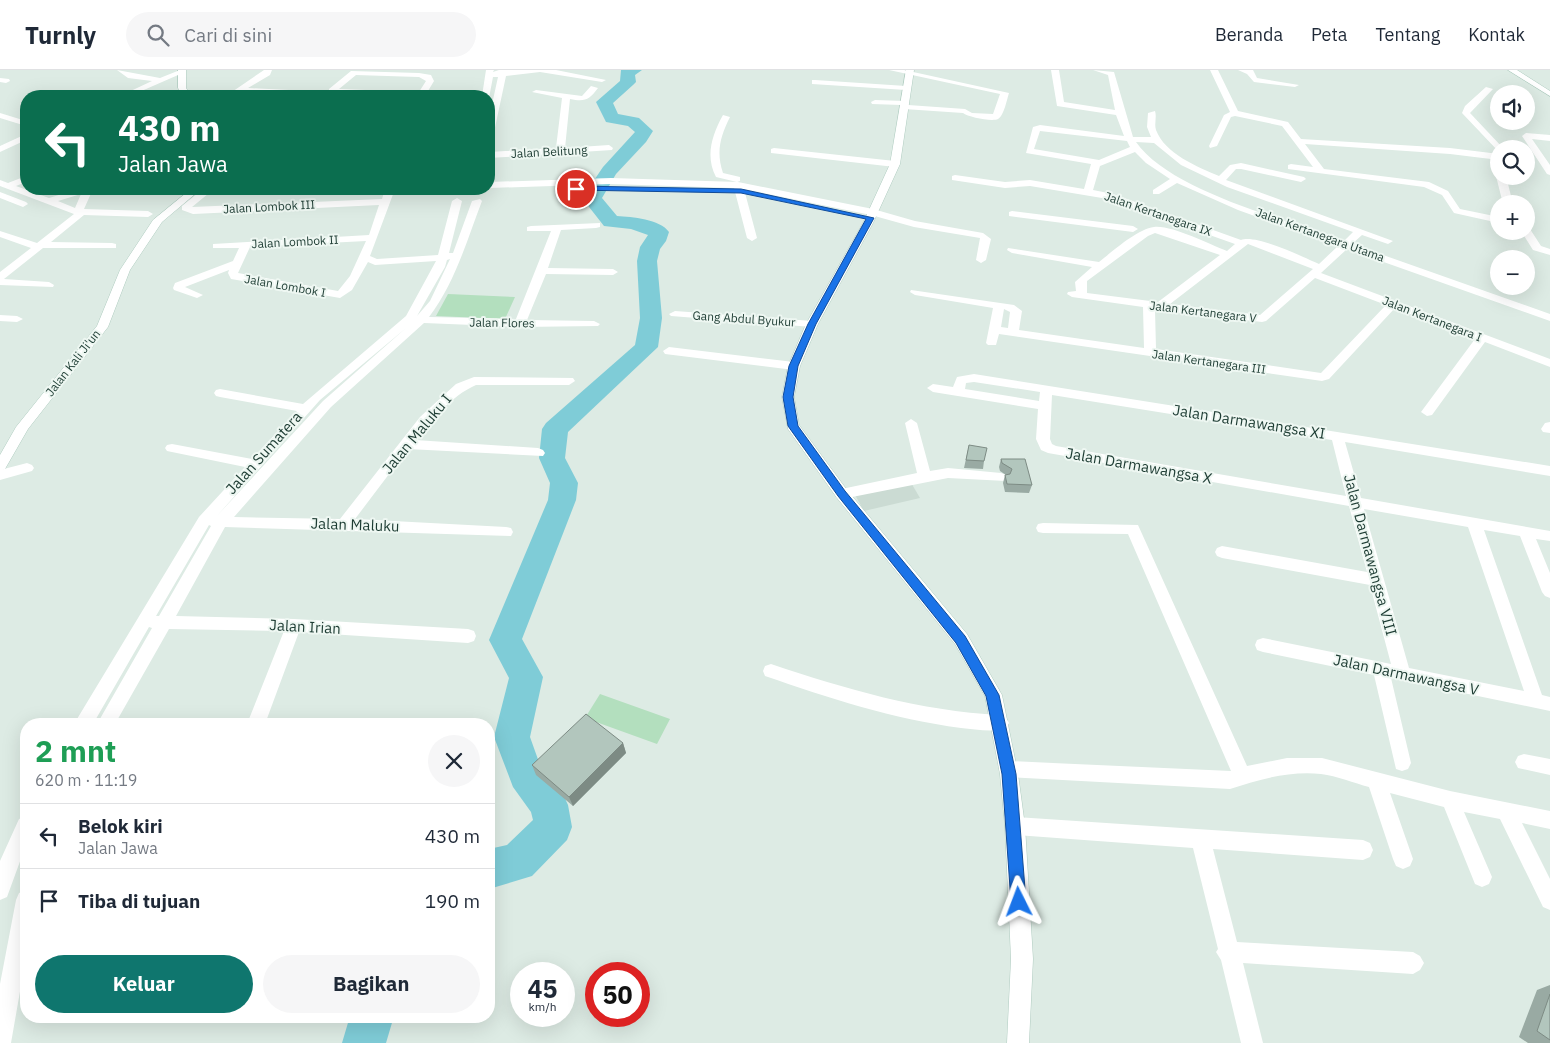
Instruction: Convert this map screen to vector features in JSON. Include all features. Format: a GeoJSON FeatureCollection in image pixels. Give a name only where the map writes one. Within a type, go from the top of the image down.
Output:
{"type":"FeatureCollection","features":[{"type":"Feature","properties":{"kind":"street"},"geometry":{"type":"LineString","coordinates":[[122,70],[131,76],[161,80]]}},
{"type":"Feature","properties":{"kind":"street"},"geometry":{"type":"LineString","coordinates":[[240,90],[267,73],[268,70]]}},
{"type":"Feature","properties":{"kind":"street"},"geometry":{"type":"LineString","coordinates":[[487,90],[490,72],[538,70]]}},
{"type":"Feature","properties":{"kind":"street"},"geometry":{"type":"LineString","coordinates":[[543,70],[602,80]]}},
{"type":"Feature","properties":{"kind":"street"},"geometry":{"type":"LineString","coordinates":[[893,70],[907,91],[895,164],[873,212],[812,324],[794,366],[788,397],[793,426],[842,494],[960,639],[993,695],[1008,769],[1014,826],[1022,959],[1018,1043]]}},
{"type":"Feature","properties":{"kind":"street"},"geometry":{"type":"LineString","coordinates":[[1055,70],[1060,104],[1120,113]]}},
{"type":"Feature","properties":{"kind":"street"},"geometry":{"type":"LineString","coordinates":[[1097,70],[1111,74],[1120,113],[1132,143]]}},
{"type":"Feature","properties":{"kind":"street"},"geometry":{"type":"LineString","coordinates":[[1214,70],[1235,113]]}},
{"type":"Feature","properties":{"kind":"street"},"geometry":{"type":"LineString","coordinates":[[1242,70],[1250,72],[1254,80],[1295,85]]}},
{"type":"Feature","properties":{"kind":"street"},"geometry":{"type":"LineString","coordinates":[[1512,70],[1550,94]]}},
{"type":"Feature","properties":{"kind":"street"},"geometry":{"type":"LineString","coordinates":[[138,90],[181,71],[183,90]]}},
{"type":"Feature","properties":{"kind":"street"},"geometry":{"type":"LineString","coordinates":[[495,101],[502,72]]}},
{"type":"Feature","properties":{"kind":"street"},"geometry":{"type":"LineString","coordinates":[[333,90],[352,74],[418,75],[430,78],[425,90]]}},
{"type":"Feature","properties":{"kind":"street"},"geometry":{"type":"LineString","coordinates":[[815,82],[907,91],[949,106],[987,108]]}},
{"type":"Feature","properties":{"kind":"street"},"geometry":{"type":"LineString","coordinates":[[536,92],[585,98],[594,88]]}},
{"type":"Feature","properties":{"kind":"street"},"geometry":{"type":"LineString","coordinates":[[1489,89],[1468,108],[1466,113],[1490,140]]}},
{"type":"Feature","properties":{"kind":"street"},"geometry":{"type":"LineString","coordinates":[[853,90],[1005,93],[997,117],[972,115],[929,99]]}},
{"type":"Feature","properties":{"kind":"street"},"geometry":{"type":"LineString","coordinates":[[875,102],[907,91]]}},
{"type":"Feature","properties":{"kind":"street"},"geometry":{"type":"LineString","coordinates":[[560,151],[566,96]]}},
{"type":"Feature","properties":{"kind":"street"},"geometry":{"type":"LineString","coordinates":[[1152,113],[1151,128],[1156,140],[1183,161],[1220,180],[1388,241]]}},
{"type":"Feature","properties":{"kind":"street"},"geometry":{"type":"LineString","coordinates":[[1213,146],[1228,115],[1235,113],[1285,124],[1321,171]]}},
{"type":"Feature","properties":{"kind":"street"},"geometry":{"type":"LineString","coordinates":[[0,115],[20,122]]}},
{"type":"Feature","properties":{"kind":"street"},"geometry":{"type":"LineString","coordinates":[[726,117],[715,138],[713,149],[719,175],[873,212],[914,224],[983,236],[986,239],[981,260]]}},
{"type":"Feature","properties":{"kind":"street"},"geometry":{"type":"LineString","coordinates":[[1132,143],[1104,163],[1030,152],[1036,130],[1044,128],[1132,143],[1156,140]]}},
{"type":"Feature","properties":{"kind":"street"},"geometry":{"type":"LineString","coordinates":[[1550,138],[1526,136],[1546,162],[1550,172]]}},
{"type":"Feature","properties":{"kind":"street"},"geometry":{"type":"LineString","coordinates":[[0,149],[20,141]]}},
{"type":"Feature","properties":{"kind":"street"},"geometry":{"type":"LineString","coordinates":[[1298,141],[1442,150],[1490,157]]}},
{"type":"Feature","properties":{"kind":"street","name":"Jalan Kertanegara Utama"},"geometry":{"type":"LineString","coordinates":[[1132,143],[1177,179],[1235,204],[1550,318]]}},
{"type":"Feature","properties":{"kind":"street","name":"Jalan Belitung"},"geometry":{"type":"LineString","coordinates":[[495,155],[609,148]]}},
{"type":"Feature","properties":{"kind":"street"},"geometry":{"type":"LineString","coordinates":[[774,151],[895,164]]}},
{"type":"Feature","properties":{"kind":"street"},"geometry":{"type":"LineString","coordinates":[[1088,191],[1096,163]]}},
{"type":"Feature","properties":{"kind":"street"},"geometry":{"type":"LineString","coordinates":[[1220,180],[1233,168],[1241,166],[1301,179]]}},
{"type":"Feature","properties":{"kind":"street"},"geometry":{"type":"LineString","coordinates":[[1291,166],[1426,184],[1445,194],[1460,213],[1490,218]]}},
{"type":"Feature","properties":{"kind":"street","name":"Jalan Kertanegara IX"},"geometry":{"type":"LineString","coordinates":[[955,178],[1005,185],[1030,183],[1110,196],[1241,243],[1246,241],[1259,244],[1318,271]]}},
{"type":"Feature","properties":{"kind":"street"},"geometry":{"type":"LineString","coordinates":[[1156,192],[1177,179]]}},
{"type":"Feature","properties":{"kind":"street"},"geometry":{"type":"LineString","coordinates":[[4,185],[20,181]]}},
{"type":"Feature","properties":{"kind":"street"},"geometry":{"type":"LineString","coordinates":[[495,192],[594,184],[739,188],[873,212]]}},
{"type":"Feature","properties":{"kind":"street"},"geometry":{"type":"LineString","coordinates":[[4,185],[20,191]]}},
{"type":"Feature","properties":{"kind":"street"},"geometry":{"type":"LineString","coordinates":[[739,188],[752,238]]}},
{"type":"Feature","properties":{"kind":"street"},"geometry":{"type":"LineString","coordinates":[[0,195],[23,204]]}},
{"type":"Feature","properties":{"kind":"street"},"geometry":{"type":"LineString","coordinates":[[29,195],[78,212],[148,214]]}},
{"type":"Feature","properties":{"kind":"street"},"geometry":{"type":"LineString","coordinates":[[47,202],[69,195]]}},
{"type":"Feature","properties":{"kind":"street"},"geometry":{"type":"LineString","coordinates":[[0,277],[79,215],[78,212],[85,195]]}},
{"type":"Feature","properties":{"kind":"street","name":"Jalan Kali Ji'un"},"geometry":{"type":"LineString","coordinates":[[0,466],[23,427],[102,327],[125,270],[158,220],[189,195]]}},
{"type":"Feature","properties":{"kind":"street","name":"Jalan Lombok III"},"geometry":{"type":"LineString","coordinates":[[202,195],[186,208],[193,211],[385,202]]}},
{"type":"Feature","properties":{"kind":"street"},"geometry":{"type":"LineString","coordinates":[[388,195],[366,259],[375,262],[423,260],[444,256]]}},
{"type":"Feature","properties":{"kind":"street","name":"Jalan Sumatera"},"geometry":{"type":"LineString","coordinates":[[109,718],[221,522],[326,404],[416,319],[444,256],[455,196],[466,195]]}},
{"type":"Feature","properties":{"kind":"street","name":"Jalan Sumatera"},"geometry":{"type":"LineString","coordinates":[[444,256],[486,195]]}},
{"type":"Feature","properties":{"kind":"street"},"geometry":{"type":"LineString","coordinates":[[1132,228],[1136,205]]}},
{"type":"Feature","properties":{"kind":"street"},"geometry":{"type":"LineString","coordinates":[[1012,214],[1132,228],[1144,234]]}},
{"type":"Feature","properties":{"kind":"street"},"geometry":{"type":"LineString","coordinates":[[531,229],[596,224]]}},
{"type":"Feature","properties":{"kind":"street"},"geometry":{"type":"LineString","coordinates":[[520,324],[554,241],[557,227]]}},
{"type":"Feature","properties":{"kind":"street"},"geometry":{"type":"LineString","coordinates":[[1012,250],[1102,266],[1144,234],[1162,230],[1226,254]]}},
{"type":"Feature","properties":{"kind":"street","name":"Jalan Kertanegara V"},"geometry":{"type":"LineString","coordinates":[[1102,266],[1080,282],[1077,295],[1262,319],[1318,271],[1360,231]]}},
{"type":"Feature","properties":{"kind":"street"},"geometry":{"type":"LineString","coordinates":[[0,234],[41,246],[112,246]]}},
{"type":"Feature","properties":{"kind":"street","name":"Jalan Lombok II"},"geometry":{"type":"LineString","coordinates":[[217,246],[372,238]]}},
{"type":"Feature","properties":{"kind":"street"},"geometry":{"type":"LineString","coordinates":[[1532,240],[1537,248],[1550,252]]}},
{"type":"Feature","properties":{"kind":"street"},"geometry":{"type":"LineString","coordinates":[[1150,353],[1154,306],[1241,243]]}},
{"type":"Feature","properties":{"kind":"street","name":"Jalan Lombok I"},"geometry":{"type":"LineString","coordinates":[[246,244],[232,273],[238,278],[340,295],[350,284],[366,259]]}},
{"type":"Feature","properties":{"kind":"street"},"geometry":{"type":"LineString","coordinates":[[197,295],[178,288],[179,285],[237,263]]}},
{"type":"Feature","properties":{"kind":"street"},"geometry":{"type":"LineString","coordinates":[[0,266],[12,267]]}},
{"type":"Feature","properties":{"kind":"street"},"geometry":{"type":"LineString","coordinates":[[542,271],[613,272]]}},
{"type":"Feature","properties":{"kind":"street","name":"Jalan Kertanegara I"},"geometry":{"type":"LineString","coordinates":[[1318,271],[1393,304],[1550,363]]}},
{"type":"Feature","properties":{"kind":"street"},"geometry":{"type":"LineString","coordinates":[[0,282],[49,285]]}},
{"type":"Feature","properties":{"kind":"street"},"geometry":{"type":"LineString","coordinates":[[915,292],[1010,307],[1016,312],[1013,332]]}},
{"type":"Feature","properties":{"kind":"street","name":"Jalan Kertanegara III"},"geometry":{"type":"LineString","coordinates":[[995,330],[1325,376],[1393,304]]}},
{"type":"Feature","properties":{"kind":"street"},"geometry":{"type":"LineString","coordinates":[[992,343],[999,306]]}},
{"type":"Feature","properties":{"kind":"street","name":"Gang Abdul Byukur"},"geometry":{"type":"LineString","coordinates":[[676,314],[812,324]]}},
{"type":"Feature","properties":{"kind":"street"},"geometry":{"type":"LineString","coordinates":[[0,318],[17,320]]}},
{"type":"Feature","properties":{"kind":"street","name":"Jalan Sumatera"},"geometry":{"type":"LineString","coordinates":[[86,718],[204,521],[305,408],[416,319]]}},
{"type":"Feature","properties":{"kind":"street","name":"Jalan Flores"},"geometry":{"type":"LineString","coordinates":[[416,319],[520,324],[594,324]]}},
{"type":"Feature","properties":{"kind":"street"},"geometry":{"type":"LineString","coordinates":[[1427,412],[1482,338]]}},
{"type":"Feature","properties":{"kind":"street"},"geometry":{"type":"LineString","coordinates":[[668,351],[794,366]]}},
{"type":"Feature","properties":{"kind":"street","name":"Jalan Darmawangsa XI"},"geometry":{"type":"LineString","coordinates":[[958,392],[961,380],[967,378],[1550,471]]}},
{"type":"Feature","properties":{"kind":"street","name":"Jalan Maluku I"},"geometry":{"type":"LineString","coordinates":[[344,524],[406,444],[448,396],[464,383],[474,381],[569,381]]}},
{"type":"Feature","properties":{"kind":"street"},"geometry":{"type":"LineString","coordinates":[[933,388],[1044,406]]}},
{"type":"Feature","properties":{"kind":"street","name":"Jalan Darmawangsa X"},"geometry":{"type":"LineString","coordinates":[[1046,390],[1043,439],[1046,447],[1053,450],[1550,536]]}},
{"type":"Feature","properties":{"kind":"street"},"geometry":{"type":"LineString","coordinates":[[220,394],[305,408]]}},
{"type":"Feature","properties":{"kind":"street"},"geometry":{"type":"LineString","coordinates":[[912,424],[926,476]]}},
{"type":"Feature","properties":{"kind":"street","name":"Jalan Darmawangsa VIII"},"geometry":{"type":"LineString","coordinates":[[1337,436],[1402,674]]}},
{"type":"Feature","properties":{"kind":"street"},"geometry":{"type":"LineString","coordinates":[[406,444],[538,453]]}},
{"type":"Feature","properties":{"kind":"street"},"geometry":{"type":"LineString","coordinates":[[172,448],[254,464]]}},
{"type":"Feature","properties":{"kind":"street"},"geometry":{"type":"LineString","coordinates":[[0,476],[27,468]]}},
{"type":"Feature","properties":{"kind":"street"},"geometry":{"type":"LineString","coordinates":[[842,494],[926,476],[948,474],[1001,478]]}},
{"type":"Feature","properties":{"kind":"street","name":"Jalan Maluku"},"geometry":{"type":"LineString","coordinates":[[204,521],[344,524],[506,532]]}},
{"type":"Feature","properties":{"kind":"street"},"geometry":{"type":"LineString","coordinates":[[1474,522],[1543,702]]}},
{"type":"Feature","properties":{"kind":"street"},"geometry":{"type":"LineString","coordinates":[[1043,528],[1133,529],[1242,775]]}},
{"type":"Feature","properties":{"kind":"street"},"geometry":{"type":"LineString","coordinates":[[1525,531],[1550,592]]}},
{"type":"Feature","properties":{"kind":"street"},"geometry":{"type":"LineString","coordinates":[[1222,552],[1377,580]]}},
{"type":"Feature","properties":{"kind":"street","name":"Jalan Irian"},"geometry":{"type":"LineString","coordinates":[[142,622],[294,626],[468,636]]}},
{"type":"Feature","properties":{"kind":"street"},"geometry":{"type":"LineString","coordinates":[[258,718],[294,626]]}},
{"type":"Feature","properties":{"kind":"street","name":"Jalan Darmawangsa V"},"geometry":{"type":"LineString","coordinates":[[1263,645],[1543,702]]}},
{"type":"Feature","properties":{"kind":"street"},"geometry":{"type":"LineString","coordinates":[[1381,670],[1402,763]]}},
{"type":"Feature","properties":{"kind":"street"},"geometry":{"type":"LineString","coordinates":[[771,672],[915,713],[955,720],[1000,723]]}},
{"type":"Feature","properties":{"kind":"street"},"geometry":{"type":"LineString","coordinates":[[1524,762],[1550,766]]}},
{"type":"Feature","properties":{"kind":"street"},"geometry":{"type":"LineString","coordinates":[[1008,769],[1230,780],[1242,775],[1304,765],[1322,766],[1450,800],[1550,820]]}},
{"type":"Feature","properties":{"kind":"street"},"geometry":{"type":"LineString","coordinates":[[1377,782],[1403,858]]}},
{"type":"Feature","properties":{"kind":"street"},"geometry":{"type":"LineString","coordinates":[[1450,800],[1482,877]]}},
{"type":"Feature","properties":{"kind":"street"},"geometry":{"type":"LineString","coordinates":[[1506,812],[1550,900]]}},
{"type":"Feature","properties":{"kind":"street"},"geometry":{"type":"LineString","coordinates":[[1014,826],[1363,850]]}},
{"type":"Feature","properties":{"kind":"street"},"geometry":{"type":"LineString","coordinates":[[0,890],[12,854],[20,837]]}},
{"type":"Feature","properties":{"kind":"street"},"geometry":{"type":"LineString","coordinates":[[1201,839],[1227,952],[1252,1043]]}},
{"type":"Feature","properties":{"kind":"street"},"geometry":{"type":"LineString","coordinates":[[0,1043],[20,933]]}},
{"type":"Feature","properties":{"kind":"street"},"geometry":{"type":"LineString","coordinates":[[1227,952],[1413,963]]}},
{"type":"Feature","properties":{"kind":"shaded area"},"geometry":{"type":"Polygon","coordinates":[[[910,481],[920,498],[864,511],[854,493],[910,481]]]}},
{"type":"Feature","properties":{"kind":"green space"},"geometry":{"type":"Polygon","coordinates":[[[448,294],[515,297],[505,319],[436,316],[448,294]]]}},
{"type":"Feature","properties":{"kind":"green space"},"geometry":{"type":"Polygon","coordinates":[[[600,694],[670,719],[657,744],[585,718],[600,694]]]}},
{"type":"Feature","properties":{"kind":"building"},"geometry":{"type":"Polygon","coordinates":[[[969,445],[987,448],[984,461],[966,460],[969,445]]]}},
{"type":"Feature","properties":{"kind":"building"},"geometry":{"type":"Polygon","coordinates":[[[1001,459],[1025,459],[1032,485],[1007,484],[1005,475],[1010,474],[1012,469],[1002,463],[1001,459]]]}},
{"type":"Feature","properties":{"kind":"building"},"geometry":{"type":"Polygon","coordinates":[[[586,714],[623,743],[569,797],[532,765],[586,714]]]}},
{"type":"Feature","properties":{"kind":"building"},"geometry":{"type":"Polygon","coordinates":[[[1550,994],[1550,1040],[1537,1031],[1550,994]]]}},
{"type":"Feature","properties":{"kind":"waterway"},"geometry":{"type":"LineString","coordinates":[[495,868],[518,862],[553,827],[549,805],[526,775],[512,737],[526,677],[505,640],[562,500],[564,483],[552,458],[555,429],[646,347],[651,318],[647,261],[650,247],[656,241],[659,232],[634,223],[611,222],[592,198],[609,171],[640,138],[644,131],[633,122],[612,118],[604,102],[628,82],[627,73],[634,70]]}},
{"type":"Feature","properties":{"kind":"waterway"},"geometry":{"type":"LineString","coordinates":[[364,1043],[370,1023]]}},
{"type":"Feature","properties":{"kind":"route"},"geometry":{"type":"LineString","coordinates":[[576,189],[658,188],[741,191],[870,218],[812,324],[794,366],[788,397],[793,426],[842,494],[960,639],[993,695],[1009,774],[1019,902]]}}]}
